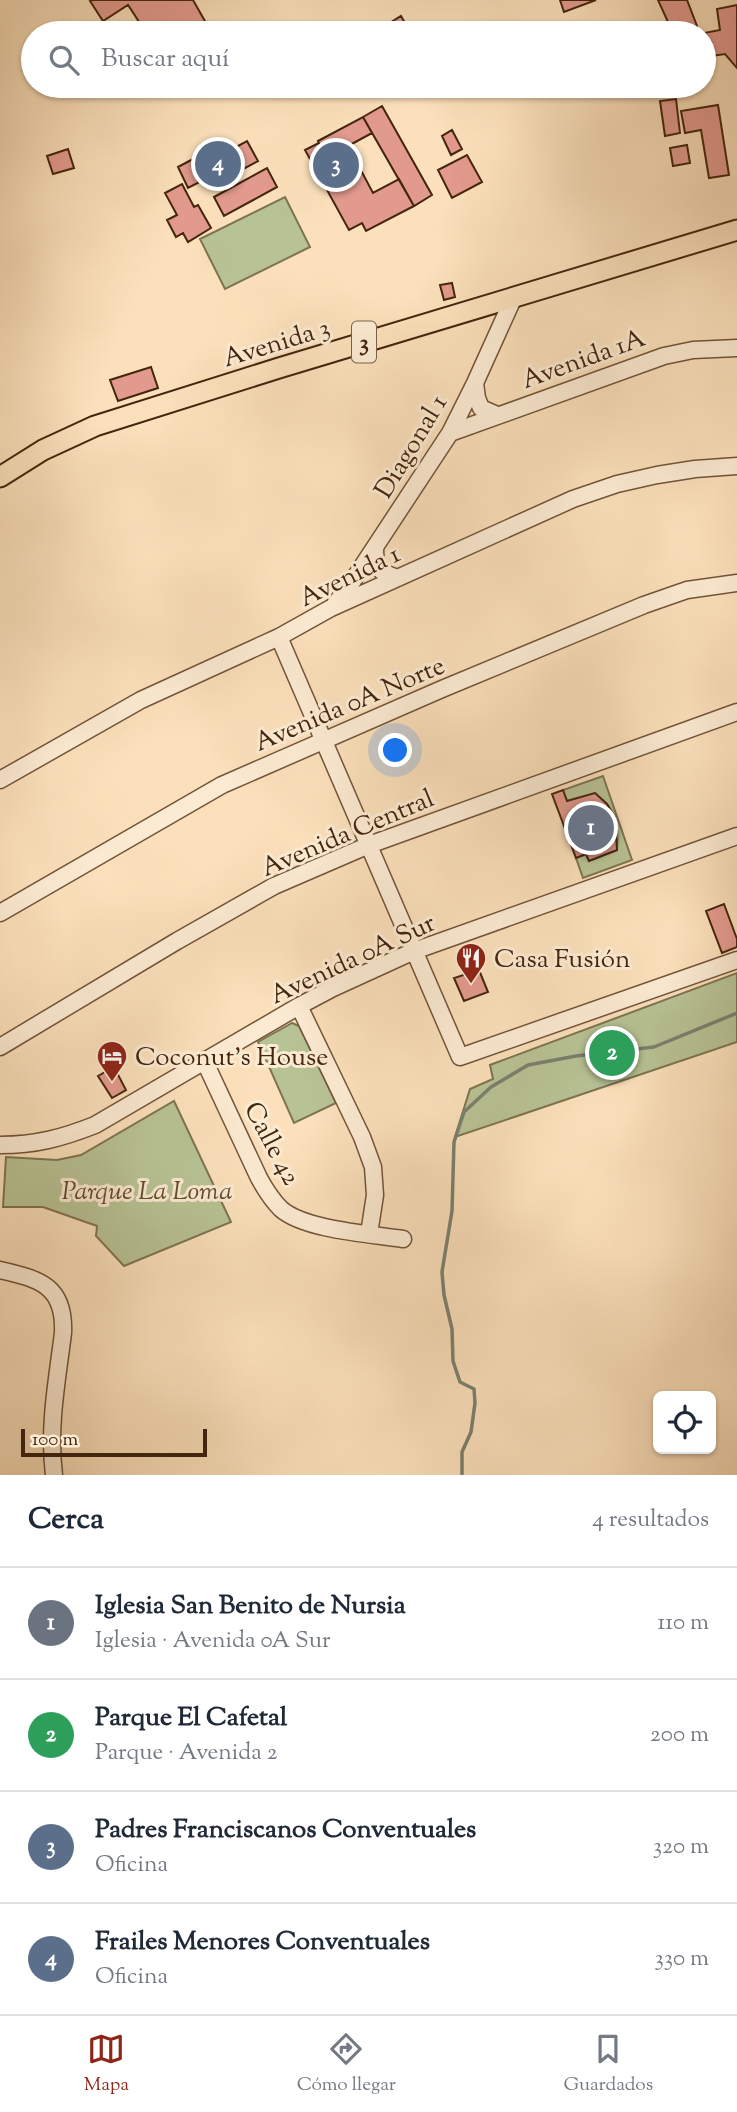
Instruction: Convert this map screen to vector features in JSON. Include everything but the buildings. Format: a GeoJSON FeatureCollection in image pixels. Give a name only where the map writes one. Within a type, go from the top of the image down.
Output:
{"type":"FeatureCollection","features":[{"type":"Feature","properties":{"kind":"main road","name":"Avenida 3"},"geometry":{"type":"LineString","coordinates":[[0,477],[43,450],[95,426],[737,230]]}},
{"type":"Feature","properties":{"kind":"street","name":"Diagonal 1"},"geometry":{"type":"LineString","coordinates":[[331,608],[348,588],[450,433],[513,299]]}},
{"type":"Feature","properties":{"kind":"street","name":"Avenida 1A"},"geometry":{"type":"LineString","coordinates":[[450,433],[664,356],[693,350],[737,348]]}},
{"type":"Feature","properties":{"kind":"street"},"geometry":{"type":"LineString","coordinates":[[475,383],[481,408],[497,415]]}},
{"type":"Feature","properties":{"kind":"street","name":"Avenida 1"},"geometry":{"type":"LineString","coordinates":[[0,780],[141,700],[279,637],[331,608],[512,525],[601,488],[657,475],[737,466]]}},
{"type":"Feature","properties":{"kind":"street"},"geometry":{"type":"LineString","coordinates":[[375,547],[379,569],[398,578]]}},
{"type":"Feature","properties":{"kind":"street","name":"Avenida 0A Norte"},"geometry":{"type":"LineString","coordinates":[[0,913],[198,797],[325,740],[644,605],[687,590],[737,583]]}},
{"type":"Feature","properties":{"kind":"street"},"geometry":{"type":"LineString","coordinates":[[279,637],[460,1057],[737,960]]}},
{"type":"Feature","properties":{"kind":"street","name":"Avenida Central"},"geometry":{"type":"LineString","coordinates":[[0,1047],[274,886],[369,845],[737,712]]}},
{"type":"Feature","properties":{"kind":"street","name":"Avenida 0A Sur"},"geometry":{"type":"LineString","coordinates":[[0,1145],[34,1144],[65,1137],[95,1125],[299,1006],[414,951],[737,836]]}},
{"type":"Feature","properties":{"kind":"street"},"geometry":{"type":"LineString","coordinates":[[299,1006],[362,1137],[373,1167],[375,1195],[369,1234]]}},
{"type":"Feature","properties":{"kind":"street","name":"Calle 42"},"geometry":{"type":"LineString","coordinates":[[204,1060],[259,1178],[282,1210],[309,1223],[403,1239]]}},
{"type":"Feature","properties":{"kind":"street"},"geometry":{"type":"LineString","coordinates":[[0,1270],[39,1281],[55,1294],[61,1307],[64,1319],[51,1443],[54,1475]]}},
{"type":"Feature","properties":{"kind":"green space"},"geometry":{"type":"Polygon","coordinates":[[[285,197],[310,247],[225,289],[200,239],[285,197]]]}},
{"type":"Feature","properties":{"kind":"green space"},"geometry":{"type":"Polygon","coordinates":[[[603,776],[632,860],[583,878],[576,858],[586,854],[589,861],[617,850],[615,818],[595,793],[567,801],[563,790],[603,776]]]}},
{"type":"Feature","properties":{"kind":"green space"},"geometry":{"type":"Polygon","coordinates":[[[737,973],[737,1042],[455,1137],[470,1089],[493,1079],[490,1065],[737,973]]]}},
{"type":"Feature","properties":{"kind":"green space"},"geometry":{"type":"Polygon","coordinates":[[[292,1023],[299,1026],[336,1103],[294,1123],[258,1042],[292,1023]]]}},
{"type":"Feature","properties":{"kind":"green space","name":"Parque La Loma"},"geometry":{"type":"Polygon","coordinates":[[[174,1101],[231,1222],[124,1266],[96,1236],[97,1226],[43,1207],[3,1207],[6,1157],[57,1160],[81,1155],[174,1101]]]}},
{"type":"Feature","properties":{"kind":"waterway"},"geometry":{"type":"LineString","coordinates":[[462,1475],[462,1452],[471,1432],[474,1389],[460,1382],[453,1361],[452,1329],[442,1272],[452,1211],[454,1142],[464,1112],[491,1087],[528,1065],[576,1056],[654,1047],[737,1013]]}},
{"type":"Feature","properties":{"kind":"place","name":"Frailes Menores Conventuales"},"geometry":{"type":"Point","coordinates":[218,164]}},
{"type":"Feature","properties":{"kind":"place","name":"Padres Franciscanos Conventuales"},"geometry":{"type":"Point","coordinates":[336,165]}},
{"type":"Feature","properties":{"kind":"place","name":"Iglesia San Benito de Nursia"},"geometry":{"type":"Point","coordinates":[591,828]}},
{"type":"Feature","properties":{"kind":"place","name":"Casa Fusión"},"geometry":{"type":"Point","coordinates":[471,985]}},
{"type":"Feature","properties":{"kind":"place","name":"Parque El Cafetal"},"geometry":{"type":"Point","coordinates":[612,1053]}},
{"type":"Feature","properties":{"kind":"place","name":"Coconut's House"},"geometry":{"type":"Point","coordinates":[112,1083]}}]}
